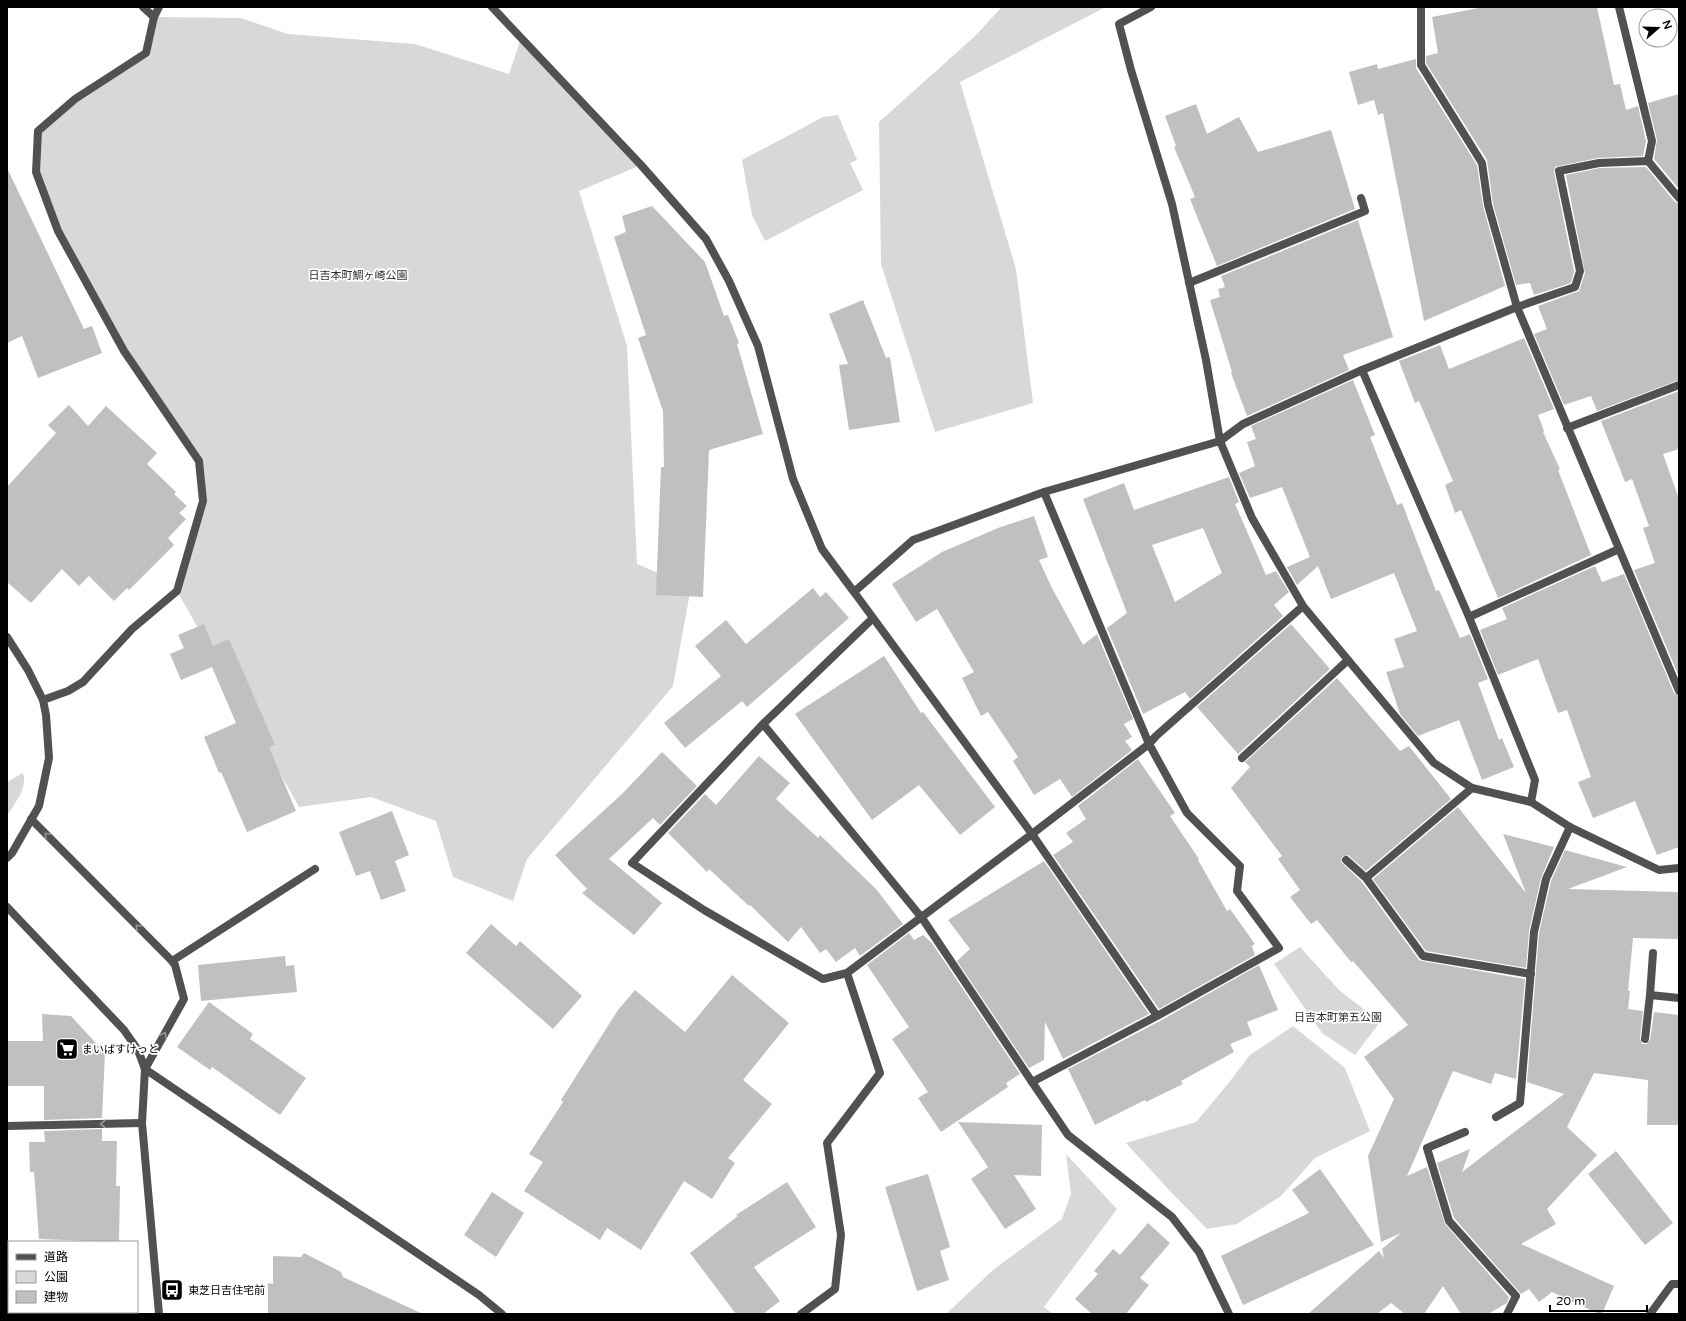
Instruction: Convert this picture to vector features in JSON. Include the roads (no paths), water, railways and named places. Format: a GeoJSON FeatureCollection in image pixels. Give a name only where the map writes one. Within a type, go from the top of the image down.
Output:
{"type":"FeatureCollection","features":[{"type":"Feature","properties":{"kind":"street"},"geometry":{"type":"LineString","coordinates":[[143,7],[154,17]]}},
{"type":"Feature","properties":{"kind":"street"},"geometry":{"type":"LineString","coordinates":[[43,700],[68,691],[83,682],[132,629],[177,592],[203,501],[199,461],[124,351],[58,231],[36,172],[38,131],[75,99],[146,53],[154,17],[159,7]]}},
{"type":"Feature","properties":{"kind":"street"},"geometry":{"type":"LineString","coordinates":[[492,7],[641,165],[706,239],[729,281],[758,346],[793,479],[822,549],[872,619],[1032,834],[1157,1016]]}},
{"type":"Feature","properties":{"kind":"street"},"geometry":{"type":"LineString","coordinates":[[1151,7],[1119,24],[1131,70],[1172,204],[1206,360],[1220,441],[1252,518],[1303,606],[1434,763],[1472,788],[1531,802],[1570,827],[1659,870],[1679,868]]}},
{"type":"Feature","properties":{"kind":"street"},"geometry":{"type":"LineString","coordinates":[[1421,7],[1421,65],[1482,163],[1488,205],[1517,307],[1618,549],[1679,690]]}},
{"type":"Feature","properties":{"kind":"street"},"geometry":{"type":"LineString","coordinates":[[1619,7],[1652,141],[1648,161]]}},
{"type":"Feature","properties":{"kind":"street"},"geometry":{"type":"LineString","coordinates":[[854,592],[913,540],[1044,492],[1220,441],[1243,424],[1362,370],[1517,307],[1575,287],[1580,271],[1559,171],[1599,163],[1648,161]]}},
{"type":"Feature","properties":{"kind":"street"},"geometry":{"type":"LineString","coordinates":[[1648,161],[1679,198]]}},
{"type":"Feature","properties":{"kind":"street"},"geometry":{"type":"LineString","coordinates":[[1189,283],[1365,211],[1361,198]]}},
{"type":"Feature","properties":{"kind":"street"},"geometry":{"type":"LineString","coordinates":[[1362,370],[1468,617],[1535,780],[1531,802]]}},
{"type":"Feature","properties":{"kind":"street"},"geometry":{"type":"LineString","coordinates":[[1567,428],[1679,385]]}},
{"type":"Feature","properties":{"kind":"street"},"geometry":{"type":"LineString","coordinates":[[1032,1082],[1157,1016],[1279,948],[1237,891],[1240,866],[1187,813],[1149,744],[1044,492]]}},
{"type":"Feature","properties":{"kind":"street"},"geometry":{"type":"LineString","coordinates":[[1468,617],[1618,549]]}},
{"type":"Feature","properties":{"kind":"street"},"geometry":{"type":"LineString","coordinates":[[872,619],[763,724],[632,863],[704,910],[823,979],[848,973],[1149,744],[1156,736],[1303,606]]}},
{"type":"Feature","properties":{"kind":"street"},"geometry":{"type":"LineString","coordinates":[[7,637],[28,670],[43,700],[46,715],[49,758],[39,806],[12,853],[7,858]]}},
{"type":"Feature","properties":{"kind":"street"},"geometry":{"type":"LineString","coordinates":[[1242,758],[1348,660]]}},
{"type":"Feature","properties":{"kind":"street"},"geometry":{"type":"LineString","coordinates":[[763,724],[922,918],[1068,1135],[1172,1217],[1199,1252],[1229,1314]]}},
{"type":"Feature","properties":{"kind":"street"},"geometry":{"type":"LineString","coordinates":[[1366,878],[1472,788]]}},
{"type":"Feature","properties":{"kind":"street"},"geometry":{"type":"LineString","coordinates":[[31,819],[175,964],[184,999],[145,1069]]}},
{"type":"Feature","properties":{"kind":"street"},"geometry":{"type":"LineString","coordinates":[[1496,1117],[1520,1103],[1534,932],[1546,879],[1570,827]]}},
{"type":"Feature","properties":{"kind":"street"},"geometry":{"type":"LineString","coordinates":[[1346,860],[1366,878],[1423,956],[1531,974]]}},
{"type":"Feature","properties":{"kind":"street"},"geometry":{"type":"LineString","coordinates":[[172,961],[315,868]]}},
{"type":"Feature","properties":{"kind":"street"},"geometry":{"type":"LineString","coordinates":[[7,908],[124,1030],[138,1050],[145,1069],[142,1123],[159,1314]]}},
{"type":"Feature","properties":{"kind":"street"},"geometry":{"type":"LineString","coordinates":[[1645,1039],[1653,954]]}},
{"type":"Feature","properties":{"kind":"street"},"geometry":{"type":"LineString","coordinates":[[801,1314],[835,1289],[841,1236],[827,1143],[880,1073],[848,973]]}},
{"type":"Feature","properties":{"kind":"street"},"geometry":{"type":"LineString","coordinates":[[1650,995],[1679,998]]}},
{"type":"Feature","properties":{"kind":"street"},"geometry":{"type":"LineString","coordinates":[[145,1069],[479,1295],[502,1314]]}},
{"type":"Feature","properties":{"kind":"street"},"geometry":{"type":"LineString","coordinates":[[7,1126],[142,1123]]}},
{"type":"Feature","properties":{"kind":"street"},"geometry":{"type":"LineString","coordinates":[[1465,1132],[1427,1148],[1449,1220],[1516,1296],[1507,1314]]}},
{"type":"Feature","properties":{"kind":"street"},"geometry":{"type":"LineString","coordinates":[[1650,1314],[1672,1284],[1679,1284]]}},
{"type":"Feature","properties":{"kind":"place","name":"まいばすけっと"},"geometry":{"type":"Point","coordinates":[67,1049]}},
{"type":"Feature","properties":{"kind":"place","name":"東芝日吉住宅前"},"geometry":{"type":"Point","coordinates":[172,1290]}},
{"type":"Feature","properties":{"kind":"park label","name":"日吉本町鯛ヶ崎公園"},"geometry":{"type":"Point","coordinates":[358,275]}},
{"type":"Feature","properties":{"kind":"park label","name":"日吉本町第五公園"},"geometry":{"type":"Point","coordinates":[1338,1017]}}]}
